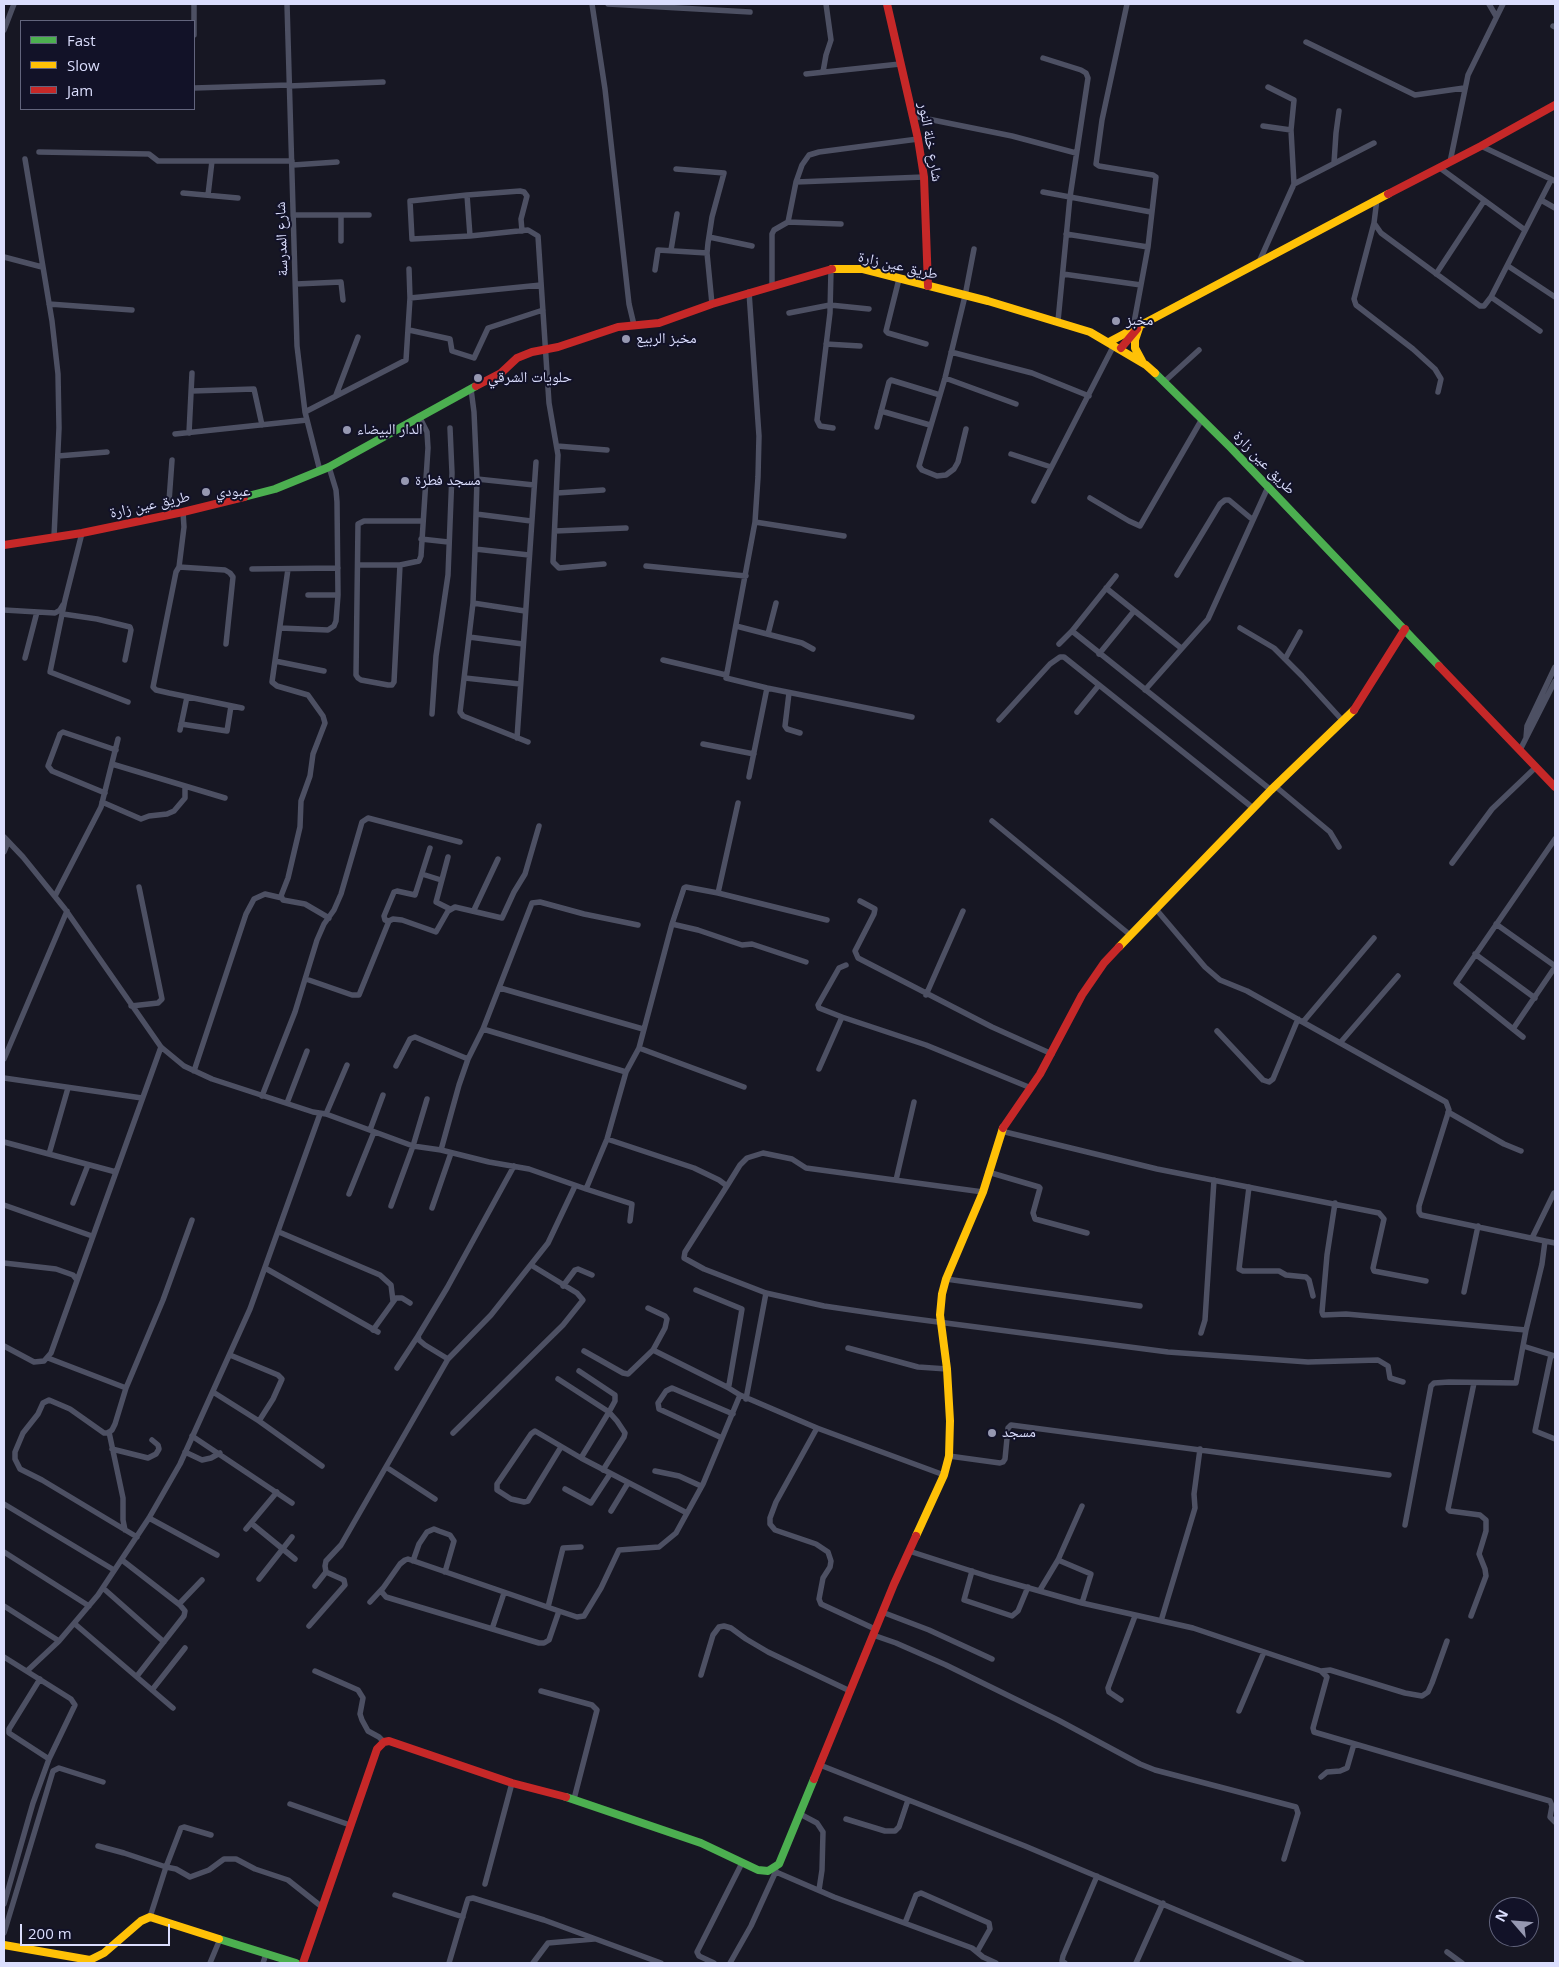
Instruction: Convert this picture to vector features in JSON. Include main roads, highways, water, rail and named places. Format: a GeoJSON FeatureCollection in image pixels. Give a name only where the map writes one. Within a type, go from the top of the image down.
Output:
{"type":"FeatureCollection","features":[{"type":"Feature","properties":{"kind":"main road","name":"شارع خلة النور"},"geometry":{"type":"LineString","coordinates":[[887,4],[918,139],[924,177],[928,286]]}},
{"type":"Feature","properties":{"kind":"main road"},"geometry":{"type":"LineString","coordinates":[[1115,345],[1138,327],[1377,199],[1440,168],[1555,105]]}},
{"type":"Feature","properties":{"kind":"main road","name":"طريق عين زارة"},"geometry":{"type":"LineString","coordinates":[[4,545],[54,538],[183,512],[275,488],[329,467],[419,416],[501,373],[517,358],[532,352],[545,350],[618,327],[659,323],[772,285],[830,269],[863,269],[1058,321],[1090,332],[1146,365],[1165,381],[1406,629],[1555,787]]}},
{"type":"Feature","properties":{"kind":"main road"},"geometry":{"type":"LineString","coordinates":[[1115,345],[1138,327]]}},
{"type":"Feature","properties":{"kind":"main road"},"geometry":{"type":"LineString","coordinates":[[1138,327],[1135,348],[1146,365]]}},
{"type":"Feature","properties":{"kind":"main road"},"geometry":{"type":"LineString","coordinates":[[303,1963],[377,1749],[384,1742],[392,1742],[512,1783],[574,1799],[686,1838],[763,1871],[768,1871],[778,1864],[882,1612],[944,1475],[949,1456],[950,1421],[947,1369],[941,1322],[942,1294],[946,1279],[983,1192],[1000,1131],[1011,1113],[1031,1088],[1052,1054],[1091,980],[1104,963],[1155,908],[1273,788],[1342,722],[1362,699],[1406,629]]}},
{"type":"Feature","properties":{"kind":"main road"},"geometry":{"type":"LineString","coordinates":[[4,1946],[90,1962],[104,1953],[141,1921],[150,1917],[294,1962],[306,1954]]}},
{"type":"Feature","properties":{"kind":"place","name":"مخبز"},"geometry":{"type":"Point","coordinates":[1116,321]}},
{"type":"Feature","properties":{"kind":"place","name":"مخبز الربيع"},"geometry":{"type":"Point","coordinates":[626,339]}},
{"type":"Feature","properties":{"kind":"place","name":"حلويات الشرقي"},"geometry":{"type":"Point","coordinates":[478,378]}},
{"type":"Feature","properties":{"kind":"place","name":"الدار البيضاء"},"geometry":{"type":"Point","coordinates":[347,430]}},
{"type":"Feature","properties":{"kind":"place","name":"مسجد فطرة"},"geometry":{"type":"Point","coordinates":[405,481]}},
{"type":"Feature","properties":{"kind":"place","name":"عبودي"},"geometry":{"type":"Point","coordinates":[206,492]}},
{"type":"Feature","properties":{"kind":"place","name":"مسجد"},"geometry":{"type":"Point","coordinates":[992,1433]}}]}
